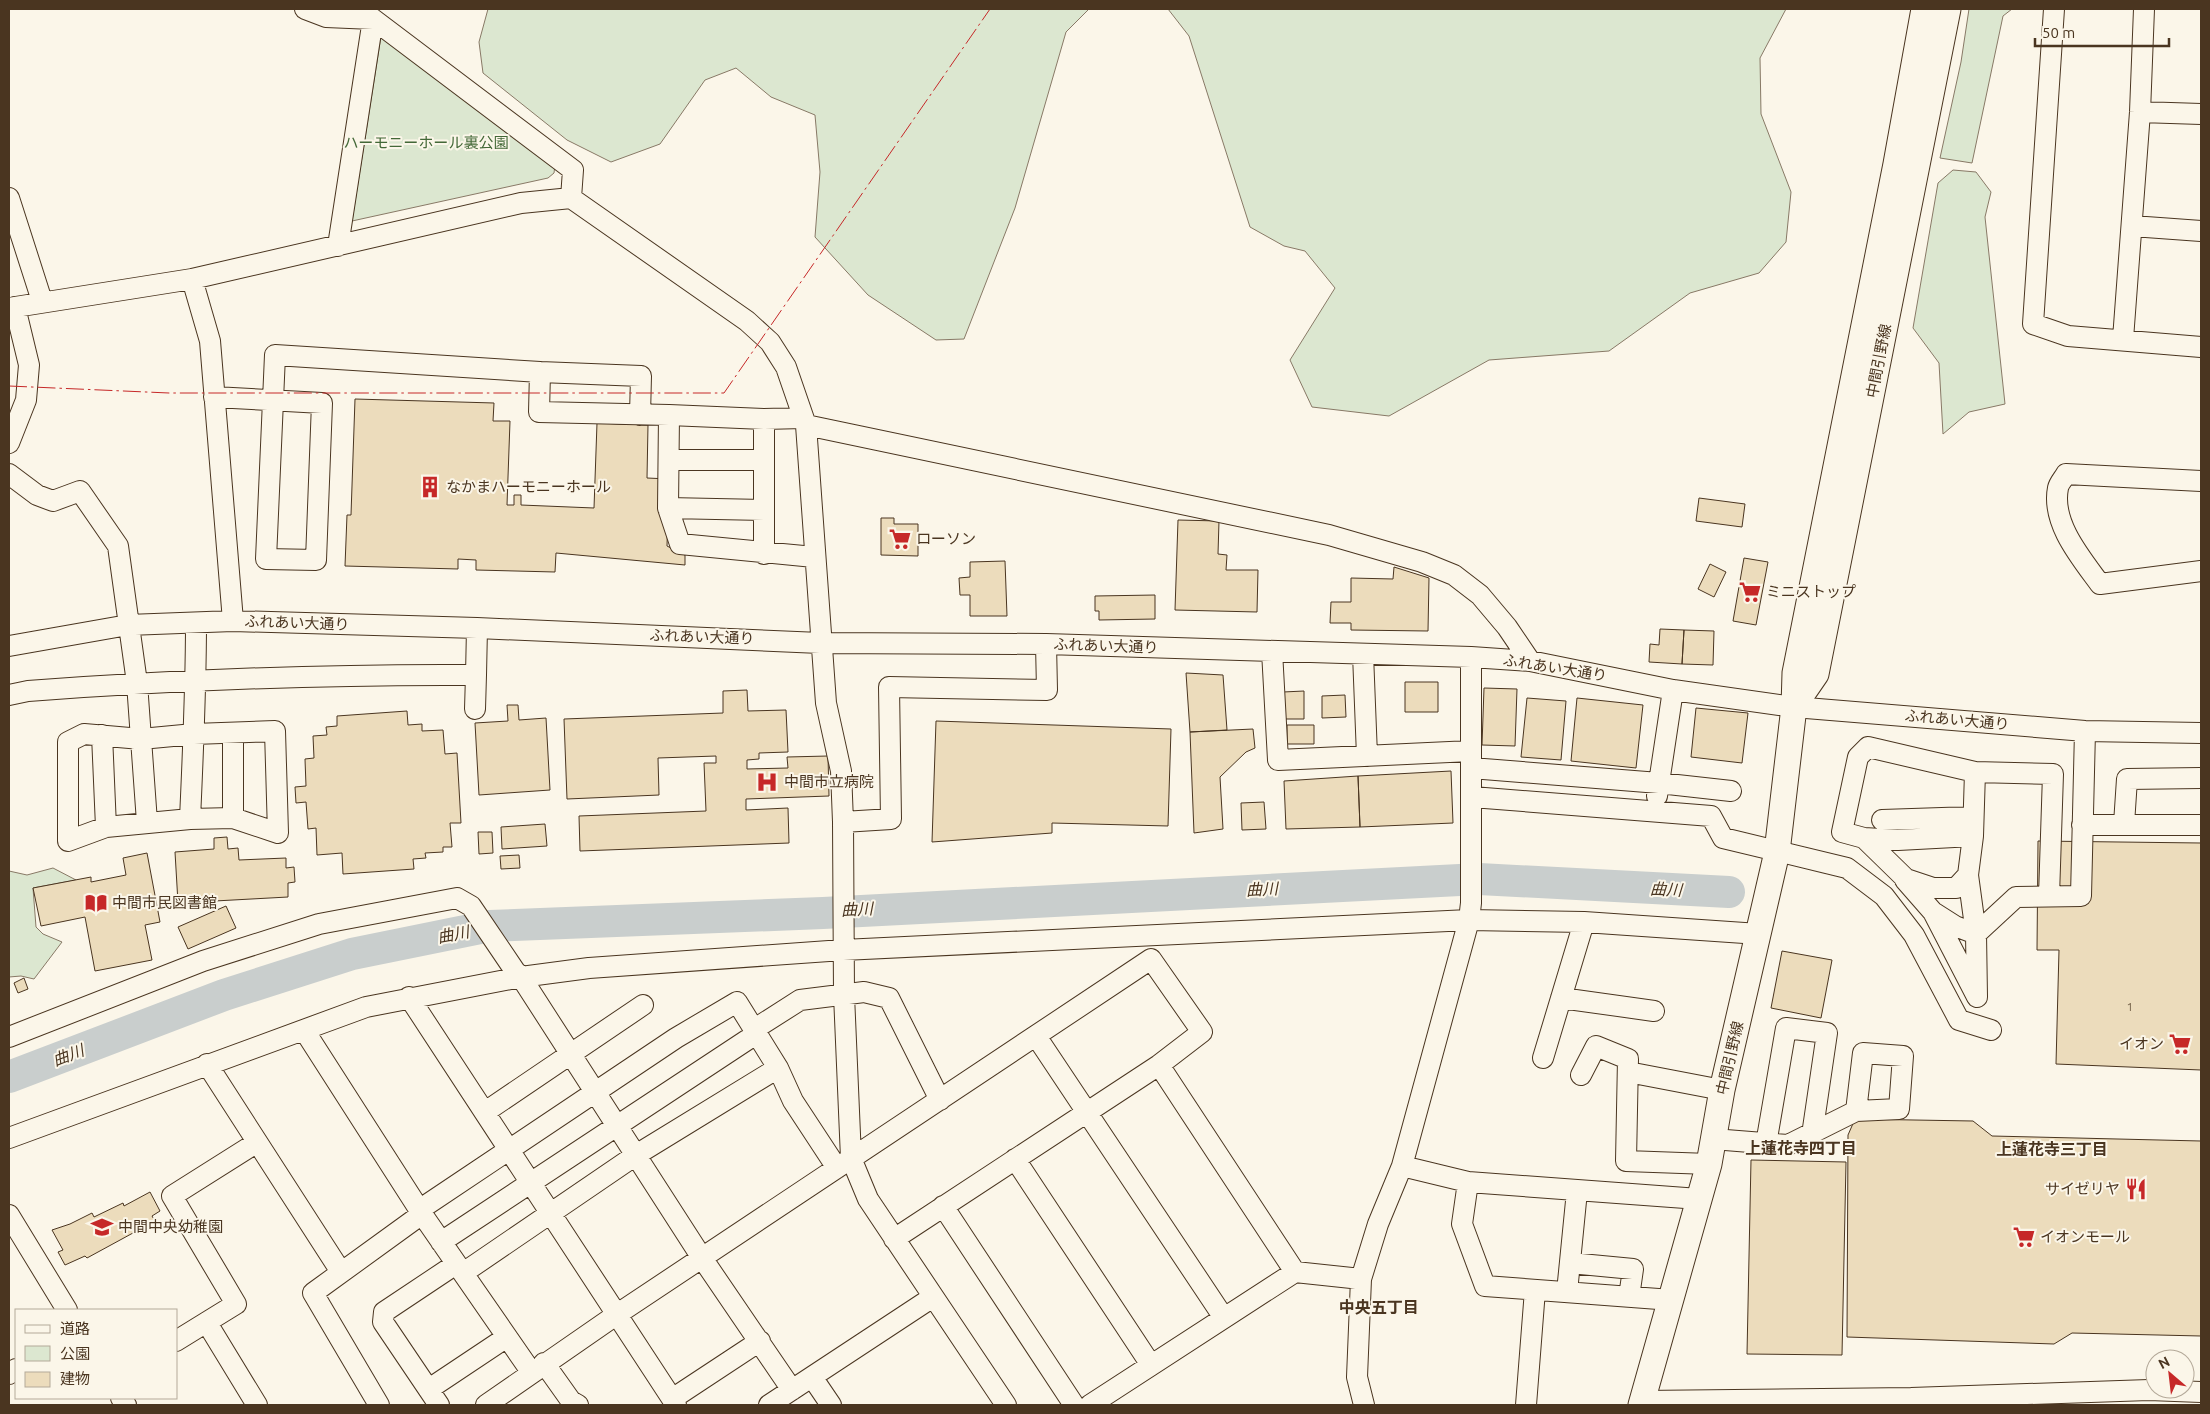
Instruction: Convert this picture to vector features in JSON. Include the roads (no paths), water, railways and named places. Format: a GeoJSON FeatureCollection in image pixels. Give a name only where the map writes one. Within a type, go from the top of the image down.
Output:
{"type":"FeatureCollection","features":[{"type":"Feature","properties":{"kind":"main road","name":"中間引野線"},"geometry":{"type":"LineString","coordinates":[[1642,1403],[1672,1300],[1708,1164],[1722,1090],[1774,862],[1794,707],[1795,673],[1896,164],[1924,9]]}},
{"type":"Feature","properties":{"kind":"main road","name":"中間引野線"},"geometry":{"type":"LineString","coordinates":[[1794,707],[1816,674],[1948,9]]}},
{"type":"Feature","properties":{"kind":"street"},"geometry":{"type":"LineString","coordinates":[[305,9],[326,17],[373,19],[573,170],[571,198]]}},
{"type":"Feature","properties":{"kind":"street"},"geometry":{"type":"LineString","coordinates":[[2054,9],[2033,324],[2068,336],[2123,339],[2201,347]]}},
{"type":"Feature","properties":{"kind":"street"},"geometry":{"type":"LineString","coordinates":[[2123,339],[2140,112],[2144,9]]}},
{"type":"Feature","properties":{"kind":"street"},"geometry":{"type":"LineString","coordinates":[[338,246],[373,19]]}},
{"type":"Feature","properties":{"kind":"street"},"geometry":{"type":"LineString","coordinates":[[2140,112],[2201,114]]}},
{"type":"Feature","properties":{"kind":"street"},"geometry":{"type":"LineString","coordinates":[[9,198],[42,301]]}},
{"type":"Feature","properties":{"kind":"street"},"geometry":{"type":"LineString","coordinates":[[9,443],[26,400],[29,365],[12,307],[192,279],[522,203],[571,198],[747,321],[770,342],[786,367],[805,422],[820,643],[826,703],[841,771],[844,822],[842,877],[844,1163]]}},
{"type":"Feature","properties":{"kind":"street"},"geometry":{"type":"LineString","coordinates":[[2132,226],[2201,231]]}},
{"type":"Feature","properties":{"kind":"street"},"geometry":{"type":"LineString","coordinates":[[192,279],[210,342],[233,621]]}},
{"type":"Feature","properties":{"kind":"street"},"geometry":{"type":"LineString","coordinates":[[214,397],[272,400],[322,403],[316,560],[266,559],[272,400],[275,355],[540,372],[641,376],[640,415]]}},
{"type":"Feature","properties":{"kind":"street"},"geometry":{"type":"LineString","coordinates":[[540,372],[538,412],[805,422],[1320,533],[1422,562],[1454,575],[1480,595],[1507,627],[1530,661]]}},
{"type":"Feature","properties":{"kind":"street"},"geometry":{"type":"LineString","coordinates":[[669,416],[668,508],[680,544],[764,554],[814,557]]}},
{"type":"Feature","properties":{"kind":"street"},"geometry":{"type":"LineString","coordinates":[[764,419],[764,554]]}},
{"type":"Feature","properties":{"kind":"street"},"geometry":{"type":"LineString","coordinates":[[669,460],[764,460]]}},
{"type":"Feature","properties":{"kind":"street"},"geometry":{"type":"LineString","coordinates":[[9,474],[37,494],[53,501],[80,491],[118,546],[137,683],[147,822]]}},
{"type":"Feature","properties":{"kind":"street"},"geometry":{"type":"LineString","coordinates":[[2201,481],[2066,474],[2058,487],[2059,518],[2079,554],[2100,584],[2201,571]]}},
{"type":"Feature","properties":{"kind":"street"},"geometry":{"type":"LineString","coordinates":[[668,508],[764,510]]}},
{"type":"Feature","properties":{"kind":"street","name":"ふれあい大通り"},"geometry":{"type":"LineString","coordinates":[[9,646],[128,625],[233,621],[477,628],[820,643],[1046,644],[1471,657],[1530,661],[1673,690],[1794,707],[2085,731],[2201,733]]}},
{"type":"Feature","properties":{"kind":"street"},"geometry":{"type":"LineString","coordinates":[[190,819],[196,680],[196,623]]}},
{"type":"Feature","properties":{"kind":"street"},"geometry":{"type":"LineString","coordinates":[[475,709],[477,628]]}},
{"type":"Feature","properties":{"kind":"street"},"geometry":{"type":"LineString","coordinates":[[844,822],[891,819],[889,687],[1047,690],[1046,644]]}},
{"type":"Feature","properties":{"kind":"street"},"geometry":{"type":"LineString","coordinates":[[1272,651],[1278,760],[1367,756],[1471,760],[1730,791]]}},
{"type":"Feature","properties":{"kind":"street"},"geometry":{"type":"LineString","coordinates":[[1363,654],[1367,756]]}},
{"type":"Feature","properties":{"kind":"street"},"geometry":{"type":"LineString","coordinates":[[1364,1405],[1357,1377],[1361,1280],[1378,1224],[1402,1166],[1470,912],[1472,859],[1471,657]]}},
{"type":"Feature","properties":{"kind":"street"},"geometry":{"type":"LineString","coordinates":[[9,695],[28,691],[196,680],[360,674],[476,675]]}},
{"type":"Feature","properties":{"kind":"street"},"geometry":{"type":"LineString","coordinates":[[1655,812],[1673,690]]}},
{"type":"Feature","properties":{"kind":"street"},"geometry":{"type":"LineString","coordinates":[[275,731],[278,833],[233,818],[190,819],[106,827],[68,842],[68,742],[84,734],[141,740],[194,734],[233,733],[275,731]]}},
{"type":"Feature","properties":{"kind":"street"},"geometry":{"type":"LineString","coordinates":[[1976,934],[2016,897],[2081,896],[2085,731]]}},
{"type":"Feature","properties":{"kind":"street"},"geometry":{"type":"LineString","coordinates":[[233,733],[233,818]]}},
{"type":"Feature","properties":{"kind":"street"},"geometry":{"type":"LineString","coordinates":[[102,736],[106,827]]}},
{"type":"Feature","properties":{"kind":"street"},"geometry":{"type":"LineString","coordinates":[[1972,827],[1898,840],[1864,838],[1842,832],[1858,757],[1868,747],[1975,772],[2052,774],[2049,896]]}},
{"type":"Feature","properties":{"kind":"street"},"geometry":{"type":"LineString","coordinates":[[1864,838],[1906,879],[1933,912],[1977,997],[1976,934],[1968,875],[1975,772]]}},
{"type":"Feature","properties":{"kind":"street"},"geometry":{"type":"LineString","coordinates":[[2124,824],[2127,779],[2201,778]]}},
{"type":"Feature","properties":{"kind":"street"},"geometry":{"type":"LineString","coordinates":[[1472,797],[1711,816],[1723,838],[1774,862],[1847,868],[1884,896],[1914,935],[1959,1020],[1991,1030]]}},
{"type":"Feature","properties":{"kind":"street"},"geometry":{"type":"LineString","coordinates":[[1882,820],[1972,827]]}},
{"type":"Feature","properties":{"kind":"street"},"geometry":{"type":"LineString","coordinates":[[2082,825],[2201,825]]}},
{"type":"Feature","properties":{"kind":"street"},"geometry":{"type":"LineString","coordinates":[[1906,879],[1933,888],[1956,888],[1968,875]]}},
{"type":"Feature","properties":{"kind":"street"},"geometry":{"type":"LineString","coordinates":[[1884,896],[1906,879]]}},
{"type":"Feature","properties":{"kind":"street"},"geometry":{"type":"LineString","coordinates":[[9,1037],[203,961],[319,924],[457,898],[471,906],[518,974],[702,1258],[792,1390]]}},
{"type":"Feature","properties":{"kind":"street"},"geometry":{"type":"LineString","coordinates":[[9,1138],[206,1064],[366,1007],[518,974],[843,943],[1470,912],[1584,922],[1760,929]]}},
{"type":"Feature","properties":{"kind":"street"},"geometry":{"type":"LineString","coordinates":[[1933,912],[1955,926],[1976,934]]}},
{"type":"Feature","properties":{"kind":"street"},"geometry":{"type":"LineString","coordinates":[[1543,1058],[1584,922]]}},
{"type":"Feature","properties":{"kind":"street"},"geometry":{"type":"LineString","coordinates":[[486,1405],[616,1315],[1151,959],[1202,1032],[1158,1065],[894,1239]]}},
{"type":"Feature","properties":{"kind":"street"},"geometry":{"type":"LineString","coordinates":[[441,1242],[800,1000],[864,992],[889,998],[940,1100]]}},
{"type":"Feature","properties":{"kind":"street"},"geometry":{"type":"LineString","coordinates":[[409,997],[531,1181],[550,1216],[674,1402],[760,1341]]}},
{"type":"Feature","properties":{"kind":"street"},"geometry":{"type":"LineString","coordinates":[[1561,998],[1654,1010]]}},
{"type":"Feature","properties":{"kind":"street"},"geometry":{"type":"LineString","coordinates":[[379,1405],[312,1294],[420,1212],[510,1149],[676,1038],[737,1002],[750,1035],[778,1068],[793,1101],[844,1163],[1004,1405]]}},
{"type":"Feature","properties":{"kind":"street"},"geometry":{"type":"LineString","coordinates":[[485,1112],[643,1004]]}},
{"type":"Feature","properties":{"kind":"street"},"geometry":{"type":"LineString","coordinates":[[1766,1144],[1786,1028],[1827,1033],[1812,1135]]}},
{"type":"Feature","properties":{"kind":"street"},"geometry":{"type":"LineString","coordinates":[[304,1030],[420,1212],[507,1337],[571,1402],[578,1405]]}},
{"type":"Feature","properties":{"kind":"street"},"geometry":{"type":"LineString","coordinates":[[1036,1036],[1224,1318]]}},
{"type":"Feature","properties":{"kind":"street"},"geometry":{"type":"LineString","coordinates":[[1582,1075],[1596,1046],[1628,1059],[1626,1161],[1708,1164]]}},
{"type":"Feature","properties":{"kind":"street"},"geometry":{"type":"LineString","coordinates":[[206,1064],[341,1272]]}},
{"type":"Feature","properties":{"kind":"street"},"geometry":{"type":"LineString","coordinates":[[1158,1065],[1295,1272]]}},
{"type":"Feature","properties":{"kind":"street"},"geometry":{"type":"LineString","coordinates":[[507,1337],[434,1397],[383,1322],[384,1312],[550,1216],[636,1155],[778,1068]]}},
{"type":"Feature","properties":{"kind":"street"},"geometry":{"type":"LineString","coordinates":[[1628,1072],[1722,1090]]}},
{"type":"Feature","properties":{"kind":"street"},"geometry":{"type":"LineString","coordinates":[[1713,1139],[1788,1145],[1856,1112]]}},
{"type":"Feature","properties":{"kind":"street"},"geometry":{"type":"LineString","coordinates":[[178,1340],[236,1304],[172,1196],[256,1143]]}},
{"type":"Feature","properties":{"kind":"street"},"geometry":{"type":"LineString","coordinates":[[1015,1158],[1151,1365]]}},
{"type":"Feature","properties":{"kind":"street"},"geometry":{"type":"LineString","coordinates":[[1402,1166],[1468,1182],[1699,1199]]}},
{"type":"Feature","properties":{"kind":"street"},"geometry":{"type":"LineString","coordinates":[[1468,1182],[1462,1224],[1485,1286],[1672,1300]]}},
{"type":"Feature","properties":{"kind":"street"},"geometry":{"type":"LineString","coordinates":[[1567,1292],[1577,1191]]}},
{"type":"Feature","properties":{"kind":"street"},"geometry":{"type":"LineString","coordinates":[[943,1206],[1074,1405]]}},
{"type":"Feature","properties":{"kind":"street"},"geometry":{"type":"LineString","coordinates":[[9,1215],[66,1309]]}},
{"type":"Feature","properties":{"kind":"street"},"geometry":{"type":"LineString","coordinates":[[1570,1262],[1633,1269],[1630,1297]]}},
{"type":"Feature","properties":{"kind":"street"},"geometry":{"type":"LineString","coordinates":[[1090,1405],[1295,1272],[1361,1280]]}},
{"type":"Feature","properties":{"kind":"street"},"geometry":{"type":"LineString","coordinates":[[1526,1405],[1536,1290]]}},
{"type":"Feature","properties":{"kind":"street"},"geometry":{"type":"LineString","coordinates":[[769,1405],[933,1297]]}},
{"type":"Feature","properties":{"kind":"street"},"geometry":{"type":"LineString","coordinates":[[207,1323],[257,1405]]}},
{"type":"Feature","properties":{"kind":"street"},"geometry":{"type":"LineString","coordinates":[[812,1377],[831,1405]]}},
{"type":"Feature","properties":{"kind":"street"},"geometry":{"type":"LineString","coordinates":[[1642,1403],[1913,1402],[2145,1398]]}},
{"type":"Feature","properties":{"kind":"waterway","name":"曲川"},"geometry":{"type":"LineString","coordinates":[[9,1077],[224,995],[352,954],[490,926],[823,913],[1479,879],[1729,892]]}},
{"type":"Feature","properties":{"kind":"place","name":"なかまハーモニーホール"},"geometry":{"type":"Point","coordinates":[430,487]}},
{"type":"Feature","properties":{"kind":"place","name":"ローソン"},"geometry":{"type":"Point","coordinates":[900,539]}},
{"type":"Feature","properties":{"kind":"place","name":"ミニストップ"},"geometry":{"type":"Point","coordinates":[1750,592]}},
{"type":"Feature","properties":{"kind":"place","name":"中間市立病院"},"geometry":{"type":"Point","coordinates":[767,782]}},
{"type":"Feature","properties":{"kind":"place","name":"中間市民図書館"},"geometry":{"type":"Point","coordinates":[96,903]}},
{"type":"Feature","properties":{"kind":"place","name":"イオン"},"geometry":{"type":"Point","coordinates":[2180,1044]}},
{"type":"Feature","properties":{"kind":"place","name":"サイゼリヤ"},"geometry":{"type":"Point","coordinates":[2136,1189]}},
{"type":"Feature","properties":{"kind":"place","name":"中間中央幼稚園"},"geometry":{"type":"Point","coordinates":[102,1227]}},
{"type":"Feature","properties":{"kind":"place","name":"イオンモール"},"geometry":{"type":"Point","coordinates":[2024,1237]}},
{"type":"Feature","properties":{"kind":"district","name":"上蓮花寺四丁目"},"geometry":{"type":"Point","coordinates":[1801,1148]}},
{"type":"Feature","properties":{"kind":"district","name":"上蓮花寺三丁目"},"geometry":{"type":"Point","coordinates":[2052,1149]}},
{"type":"Feature","properties":{"kind":"district","name":"中央五丁目"},"geometry":{"type":"Point","coordinates":[1379,1307]}},
{"type":"Feature","properties":{"kind":"park label","name":"ハーモニーホール裏公園"},"geometry":{"type":"Point","coordinates":[426,143]}}]}
